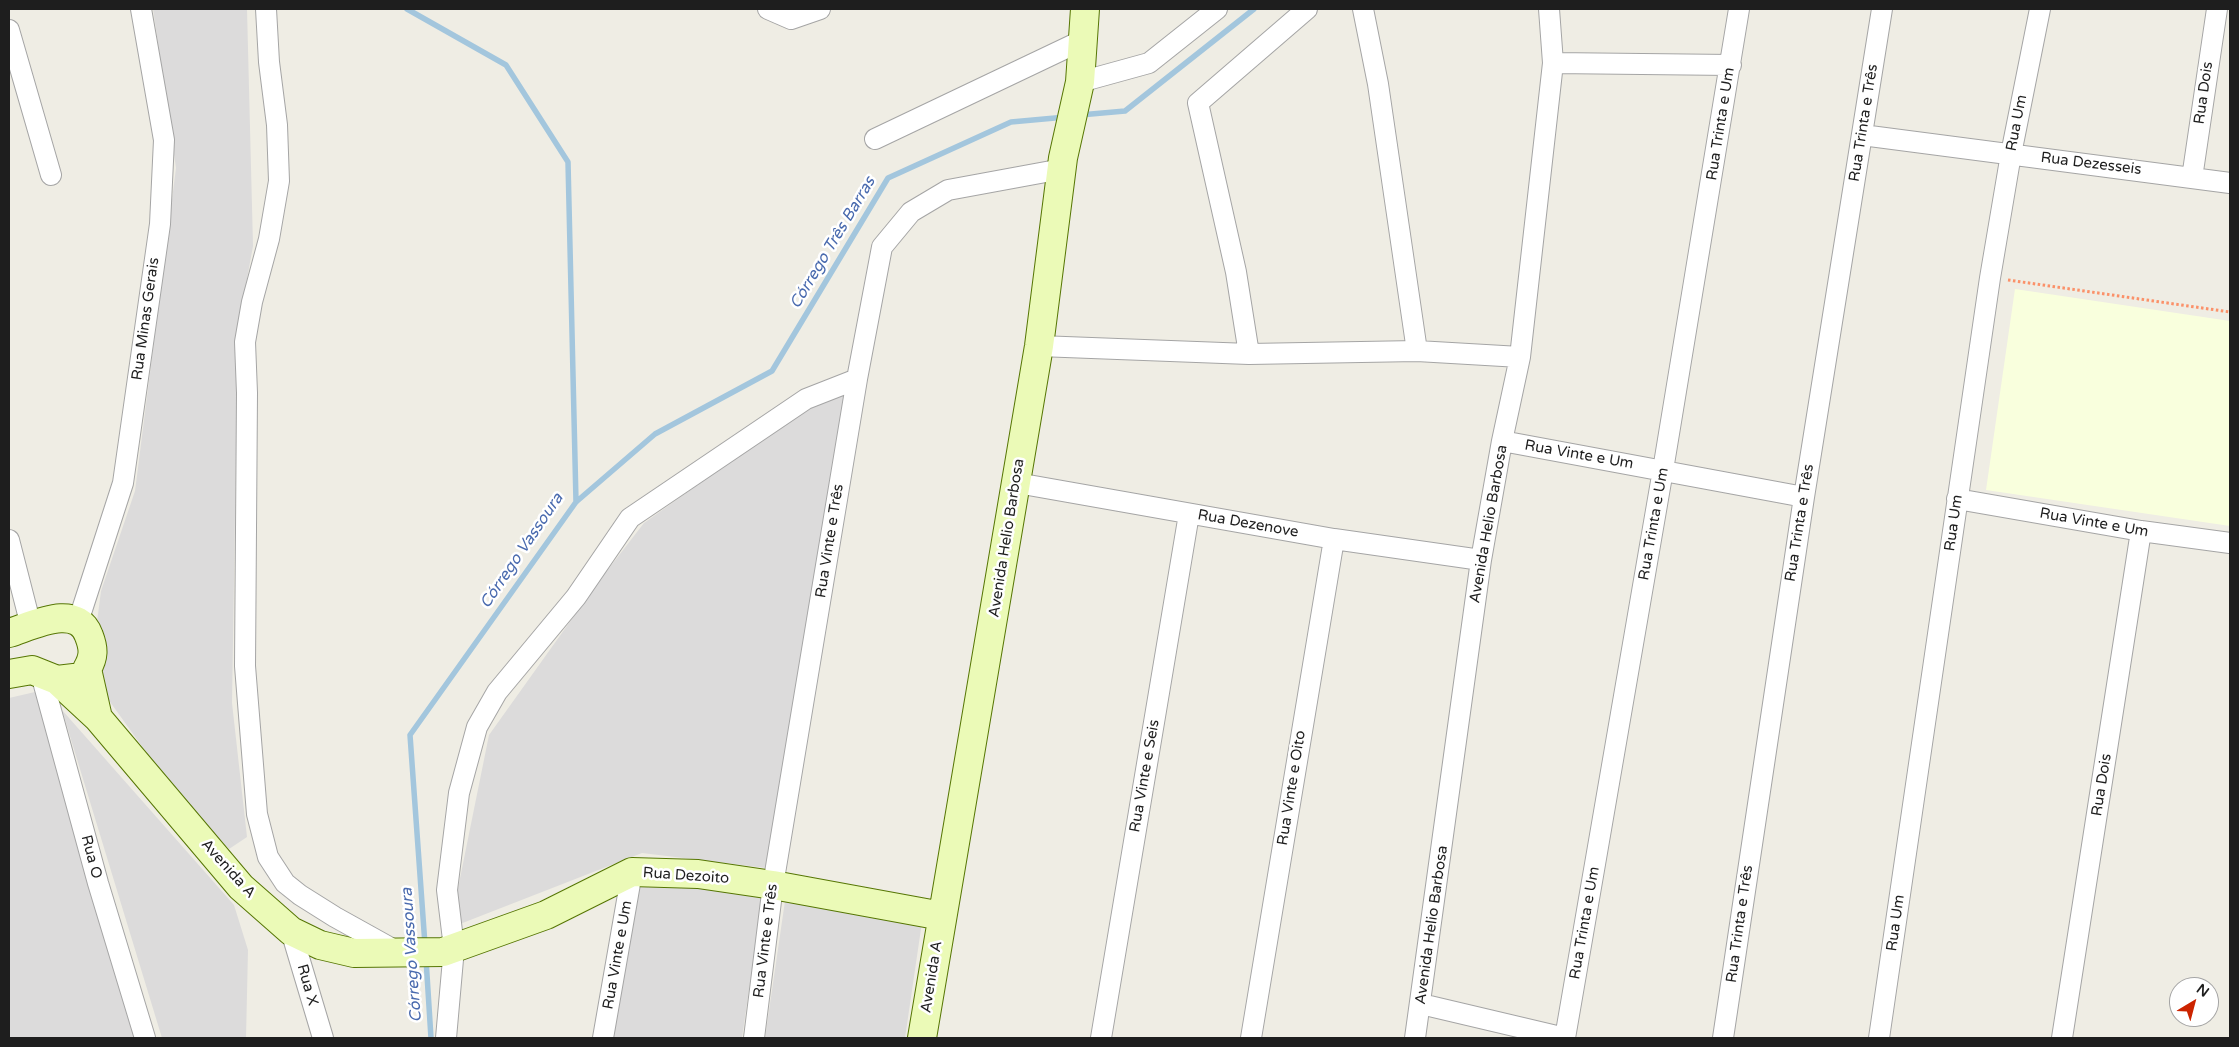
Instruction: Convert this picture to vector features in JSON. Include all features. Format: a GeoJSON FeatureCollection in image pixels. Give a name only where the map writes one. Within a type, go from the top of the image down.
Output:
{"type":"FeatureCollection","features":[{"type":"Feature","properties":{"kind":"main road","name":"Avenida Helio Barbosa"},"geometry":{"type":"LineString","coordinates":[[942,916],[966,786],[1039,346],[1062,163],[1077,93],[1085,9]]}},
{"type":"Feature","properties":{"kind":"main road"},"geometry":{"type":"LineString","coordinates":[[20,630],[57,617],[67,617],[78,622]]}},
{"type":"Feature","properties":{"kind":"main road","name":"Avenida A"},"geometry":{"type":"LineString","coordinates":[[78,622],[88,632],[93,647],[92,659],[87,669],[98,718]]}},
{"type":"Feature","properties":{"kind":"main road"},"geometry":{"type":"LineString","coordinates":[[9,674],[25,670],[49,677],[72,679],[87,669]]}},
{"type":"Feature","properties":{"kind":"main road","name":"Avenida A"},"geometry":{"type":"LineString","coordinates":[[49,677],[98,718],[241,887],[291,931],[320,944],[354,953],[398,952]]}},
{"type":"Feature","properties":{"kind":"main road","name":"Rua Dezoito"},"geometry":{"type":"LineString","coordinates":[[398,952],[449,950],[546,915],[632,872],[698,874],[773,885],[942,916]]}},
{"type":"Feature","properties":{"kind":"main road","name":"Avenida A"},"geometry":{"type":"LineString","coordinates":[[922,1038],[942,916]]}},
{"type":"Feature","properties":{"kind":"street","name":"Rua Minas Gerais"},"geometry":{"type":"LineString","coordinates":[[78,622],[123,483],[160,224],[164,140],[141,9]]}},
{"type":"Feature","properties":{"kind":"street"},"geometry":{"type":"LineString","coordinates":[[266,9],[269,62],[277,125],[280,181],[269,239],[252,302],[245,342],[248,394],[245,481],[245,666],[257,814],[268,857],[285,883],[335,917],[398,952]]}},
{"type":"Feature","properties":{"kind":"street"},"geometry":{"type":"LineString","coordinates":[[768,9],[790,19],[820,9]]}},
{"type":"Feature","properties":{"kind":"street"},"geometry":{"type":"LineString","coordinates":[[1077,93],[1149,63],[1217,9]]}},
{"type":"Feature","properties":{"kind":"street"},"geometry":{"type":"LineString","coordinates":[[1249,354],[1236,272],[1198,103],[1307,9]]}},
{"type":"Feature","properties":{"kind":"street"},"geometry":{"type":"LineString","coordinates":[[1364,9],[1378,84],[1417,351]]}},
{"type":"Feature","properties":{"kind":"street","name":"Avenida Helio Barbosa"},"geometry":{"type":"LineString","coordinates":[[1415,1038],[1481,560],[1502,441],[1520,357],[1553,63],[1549,9]]}},
{"type":"Feature","properties":{"kind":"street","name":"Rua Trinta e Um"},"geometry":{"type":"LineString","coordinates":[[1565,1038],[1663,470],[1739,9]]}},
{"type":"Feature","properties":{"kind":"street","name":"Rua Trinta e Três"},"geometry":{"type":"LineString","coordinates":[[1723,1038],[1804,497],[1882,9]]}},
{"type":"Feature","properties":{"kind":"street","name":"Rua Um"},"geometry":{"type":"LineString","coordinates":[[1879,1038],[1990,278],[2011,154],[2040,9]]}},
{"type":"Feature","properties":{"kind":"street","name":"Rua Dois"},"geometry":{"type":"LineString","coordinates":[[2192,178],[2217,9]]}},
{"type":"Feature","properties":{"kind":"street"},"geometry":{"type":"LineString","coordinates":[[9,30],[51,175]]}},
{"type":"Feature","properties":{"kind":"street"},"geometry":{"type":"LineString","coordinates":[[875,139],[1083,40]]}},
{"type":"Feature","properties":{"kind":"street"},"geometry":{"type":"LineString","coordinates":[[1553,63],[1731,65]]}},
{"type":"Feature","properties":{"kind":"street","name":"Rua Dezesseis"},"geometry":{"type":"LineString","coordinates":[[1862,135],[2230,183]]}},
{"type":"Feature","properties":{"kind":"street","name":"Rua Vinte e Três"},"geometry":{"type":"LineString","coordinates":[[754,1038],[773,885],[857,379],[882,247],[911,212],[948,190],[1062,163]]}},
{"type":"Feature","properties":{"kind":"street"},"geometry":{"type":"LineString","coordinates":[[1039,346],[1249,354],[1417,351],[1520,357]]}},
{"type":"Feature","properties":{"kind":"street"},"geometry":{"type":"LineString","coordinates":[[446,1038],[449,950],[447,890],[458,792],[477,728],[497,692],[576,597],[630,518],[806,399],[857,379]]}},
{"type":"Feature","properties":{"kind":"street","name":"Rua Vinte e Um"},"geometry":{"type":"LineString","coordinates":[[1502,441],[1804,497]]}},
{"type":"Feature","properties":{"kind":"street","name":"Rua Dezenove"},"geometry":{"type":"LineString","coordinates":[[1016,484],[1334,539],[1481,560]]}},
{"type":"Feature","properties":{"kind":"street","name":"Rua Vinte e Um"},"geometry":{"type":"LineString","coordinates":[[1957,499],[2141,531],[2230,543]]}},
{"type":"Feature","properties":{"kind":"street","name":"Rua Vinte e Seis"},"geometry":{"type":"LineString","coordinates":[[1101,1038],[1189,514]]}},
{"type":"Feature","properties":{"kind":"street","name":"Rua Dois"},"geometry":{"type":"LineString","coordinates":[[2062,1038],[2141,531]]}},
{"type":"Feature","properties":{"kind":"street","name":"Rua Vinte e Oito"},"geometry":{"type":"LineString","coordinates":[[1251,1038],[1334,539]]}},
{"type":"Feature","properties":{"kind":"street"},"geometry":{"type":"LineString","coordinates":[[9,540],[20,630]]}},
{"type":"Feature","properties":{"kind":"street","name":"Rua O"},"geometry":{"type":"LineString","coordinates":[[49,677],[98,883],[145,1038]]}},
{"type":"Feature","properties":{"kind":"street","name":"Rua Vinte e Um"},"geometry":{"type":"LineString","coordinates":[[603,1038],[632,872]]}},
{"type":"Feature","properties":{"kind":"street","name":"Rua X"},"geometry":{"type":"LineString","coordinates":[[291,931],[323,1038]]}},
{"type":"Feature","properties":{"kind":"street"},"geometry":{"type":"LineString","coordinates":[[1421,1004],[1565,1038]]}},
{"type":"Feature","properties":{"kind":"path"},"geometry":{"type":"LineString","coordinates":[[1990,278],[2230,312]]}},
{"type":"Feature","properties":{"kind":"shaded area"},"geometry":{"type":"Polygon","coordinates":[[[153,9],[247,9],[253,246],[238,328],[232,703],[247,837],[229,849],[174,791],[108,699],[94,645],[101,591],[135,491],[176,168],[153,9]]]}},
{"type":"Feature","properties":{"kind":"shaded area"},"geometry":{"type":"Polygon","coordinates":[[[2015,289],[2230,321],[2230,526],[1986,490],[2015,289]]]}},
{"type":"Feature","properties":{"kind":"shaded area"},"geometry":{"type":"Polygon","coordinates":[[[845,394],[766,868],[642,853],[460,924],[455,903],[489,735],[599,581],[644,523],[810,405],[845,394]]]}},
{"type":"Feature","properties":{"kind":"shaded area"},"geometry":{"type":"Polygon","coordinates":[[[35,692],[136,1038],[9,1038],[9,698],[35,692]]]}},
{"type":"Feature","properties":{"kind":"shaded area"},"geometry":{"type":"Polygon","coordinates":[[[62,710],[234,905],[248,950],[246,1038],[162,1038],[62,710]]]}},
{"type":"Feature","properties":{"kind":"shaded area"},"geometry":{"type":"Polygon","coordinates":[[[634,873],[763,893],[742,1038],[610,1038],[634,873]]]}},
{"type":"Feature","properties":{"kind":"shaded area"},"geometry":{"type":"Polygon","coordinates":[[[785,901],[922,922],[905,1038],[765,1038],[785,901]]]}},
{"type":"Feature","properties":{"kind":"waterway","name":"Córrego Vassoura"},"geometry":{"type":"LineString","coordinates":[[407,9],[506,65],[568,162],[576,502]]}},
{"type":"Feature","properties":{"kind":"waterway","name":"Córrego Três Barras"},"geometry":{"type":"LineString","coordinates":[[1080,115],[1125,111],[1254,9]]}},
{"type":"Feature","properties":{"kind":"waterway","name":"Córrego Três Barras"},"geometry":{"type":"LineString","coordinates":[[425,945],[410,735],[576,502],[655,434],[772,371],[888,178],[1011,122],[1066,117]]}},
{"type":"Feature","properties":{"kind":"waterway","name":"Córrego Vassoura"},"geometry":{"type":"LineString","coordinates":[[426,959],[431,1038]]}}]}
